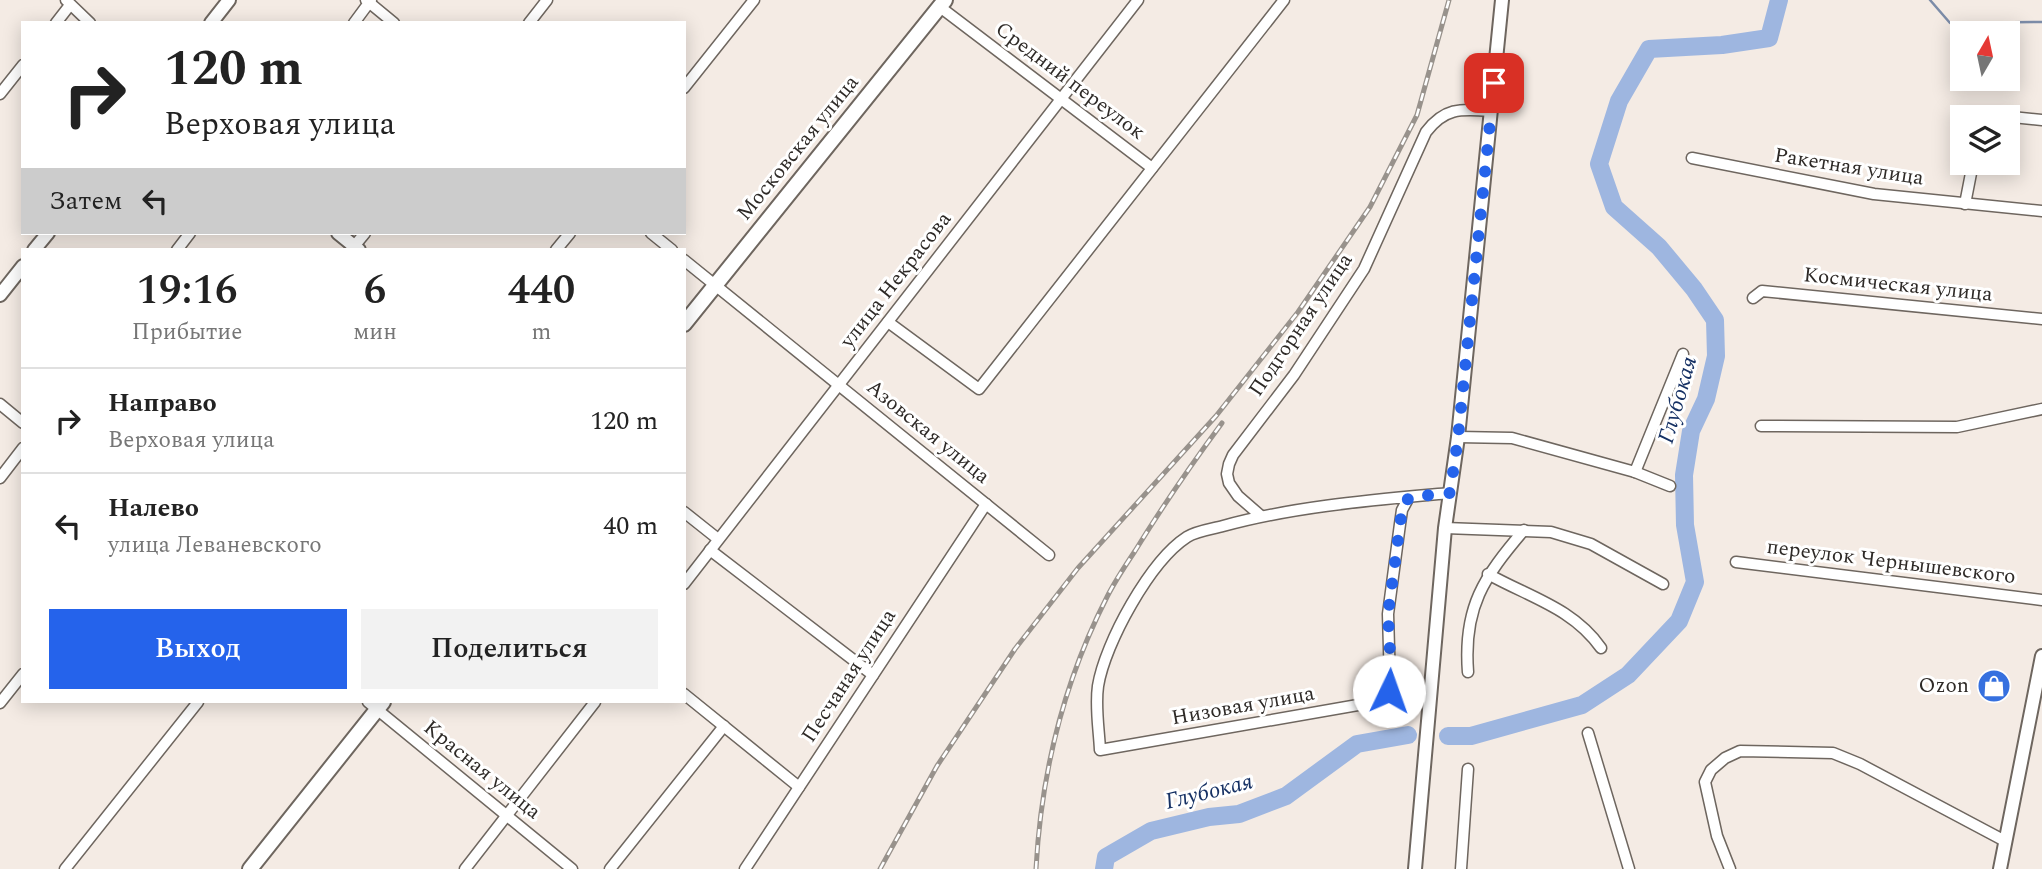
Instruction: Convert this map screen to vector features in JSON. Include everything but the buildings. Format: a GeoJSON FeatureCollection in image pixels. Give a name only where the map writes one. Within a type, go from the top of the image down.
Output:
{"type":"FeatureCollection","features":[{"type":"Feature","properties":{"kind":"main road","name":"Московская улица"},"geometry":{"type":"LineString","coordinates":[[686,321],[939,2]]}},
{"type":"Feature","properties":{"kind":"main road"},"geometry":{"type":"LineString","coordinates":[[250,869],[376,704]]}},
{"type":"Feature","properties":{"kind":"street"},"geometry":{"type":"LineString","coordinates":[[213,21],[229,0]]}},
{"type":"Feature","properties":{"kind":"street"},"geometry":{"type":"LineString","coordinates":[[531,21],[547,0]]}},
{"type":"Feature","properties":{"kind":"street"},"geometry":{"type":"LineString","coordinates":[[686,86],[754,0]]}},
{"type":"Feature","properties":{"kind":"street","name":"улица Некрасова"},"geometry":{"type":"LineString","coordinates":[[686,581],[1063,100],[1138,0]]}},
{"type":"Feature","properties":{"kind":"street"},"geometry":{"type":"LineString","coordinates":[[888,322],[979,390],[1284,0]]}},
{"type":"Feature","properties":{"kind":"street"},"geometry":{"type":"LineString","coordinates":[[1415,869],[1445,528],[1458,438],[1502,0]]}},
{"type":"Feature","properties":{"kind":"street"},"geometry":{"type":"LineString","coordinates":[[355,21],[369,1],[392,21]]}},
{"type":"Feature","properties":{"kind":"street"},"geometry":{"type":"LineString","coordinates":[[57,21],[68,2],[88,21]]}},
{"type":"Feature","properties":{"kind":"street","name":"Средний переулок"},"geometry":{"type":"LineString","coordinates":[[939,2],[1152,168]]}},
{"type":"Feature","properties":{"kind":"street"},"geometry":{"type":"LineString","coordinates":[[0,94],[21,68]]}},
{"type":"Feature","properties":{"kind":"street","name":"Подгорная улица"},"geometry":{"type":"LineString","coordinates":[[1261,516],[1238,496],[1229,483],[1227,474],[1233,455],[1294,375],[1364,269],[1426,132],[1434,122],[1450,112],[1491,111]]}},
{"type":"Feature","properties":{"kind":"street"},"geometry":{"type":"LineString","coordinates":[[2020,118],[2042,120]]}},
{"type":"Feature","properties":{"kind":"street","name":"Ракетная улица"},"geometry":{"type":"LineString","coordinates":[[1692,158],[1874,194],[2042,211]]}},
{"type":"Feature","properties":{"kind":"street"},"geometry":{"type":"LineString","coordinates":[[1965,204],[1971,175]]}},
{"type":"Feature","properties":{"kind":"street"},"geometry":{"type":"LineString","coordinates":[[340,235],[354,248]]}},
{"type":"Feature","properties":{"kind":"street"},"geometry":{"type":"LineString","coordinates":[[653,235],[670,248]]}},
{"type":"Feature","properties":{"kind":"street","name":"Азовская улица"},"geometry":{"type":"LineString","coordinates":[[686,262],[1049,555]]}},
{"type":"Feature","properties":{"kind":"street"},"geometry":{"type":"LineString","coordinates":[[0,295],[21,268]]}},
{"type":"Feature","properties":{"kind":"street","name":"Космическая улица"},"geometry":{"type":"LineString","coordinates":[[1753,298],[1762,291],[2042,319]]}},
{"type":"Feature","properties":{"kind":"street"},"geometry":{"type":"LineString","coordinates":[[1635,472],[1683,354]]}},
{"type":"Feature","properties":{"kind":"street"},"geometry":{"type":"LineString","coordinates":[[0,404],[21,421]]}},
{"type":"Feature","properties":{"kind":"street"},"geometry":{"type":"LineString","coordinates":[[1761,426],[1956,427],[2042,408]]}},
{"type":"Feature","properties":{"kind":"street"},"geometry":{"type":"LineString","coordinates":[[1458,438],[1512,438],[1635,472],[1670,486]]}},
{"type":"Feature","properties":{"kind":"street"},"geometry":{"type":"LineString","coordinates":[[0,478],[21,451]]}},
{"type":"Feature","properties":{"kind":"street"},"geometry":{"type":"LineString","coordinates":[[1261,516],[1450,493]]}},
{"type":"Feature","properties":{"kind":"street","name":"Низовая улица"},"geometry":{"type":"LineString","coordinates":[[1261,516],[1189,536],[1171,550],[1146,580],[1112,642],[1098,685],[1100,750],[1375,702],[1389,691],[1391,671],[1388,614],[1402,510],[1409,497]]}},
{"type":"Feature","properties":{"kind":"street","name":"Песчаная улица"},"geometry":{"type":"LineString","coordinates":[[745,869],[986,504]]}},
{"type":"Feature","properties":{"kind":"street"},"geometry":{"type":"LineString","coordinates":[[686,514],[718,539]]}},
{"type":"Feature","properties":{"kind":"street"},"geometry":{"type":"LineString","coordinates":[[1445,528],[1551,532],[1591,544],[1663,584]]}},
{"type":"Feature","properties":{"kind":"street"},"geometry":{"type":"LineString","coordinates":[[1468,672],[1466,654],[1470,622],[1481,588],[1488,574],[1524,530]]}},
{"type":"Feature","properties":{"kind":"street"},"geometry":{"type":"LineString","coordinates":[[710,550],[873,675]]}},
{"type":"Feature","properties":{"kind":"street","name":"переулок Чернышевского"},"geometry":{"type":"LineString","coordinates":[[1736,562],[2042,600]]}},
{"type":"Feature","properties":{"kind":"street"},"geometry":{"type":"LineString","coordinates":[[1488,574],[1516,590],[1565,611],[1601,648]]}},
{"type":"Feature","properties":{"kind":"street"},"geometry":{"type":"LineString","coordinates":[[2000,869],[2042,656]]}},
{"type":"Feature","properties":{"kind":"street"},"geometry":{"type":"LineString","coordinates":[[0,703],[21,677]]}},
{"type":"Feature","properties":{"kind":"street"},"geometry":{"type":"LineString","coordinates":[[686,696],[799,787]]}},
{"type":"Feature","properties":{"kind":"street"},"geometry":{"type":"LineString","coordinates":[[65,869],[197,703]]}},
{"type":"Feature","properties":{"kind":"street"},"geometry":{"type":"LineString","coordinates":[[465,869],[594,703]]}},
{"type":"Feature","properties":{"kind":"street","name":"Красная улица"},"geometry":{"type":"LineString","coordinates":[[376,704],[572,869]]}},
{"type":"Feature","properties":{"kind":"street"},"geometry":{"type":"LineString","coordinates":[[610,869],[724,726]]}},
{"type":"Feature","properties":{"kind":"street"},"geometry":{"type":"LineString","coordinates":[[1588,733],[1629,869]]}},
{"type":"Feature","properties":{"kind":"street"},"geometry":{"type":"LineString","coordinates":[[1730,869],[1717,836],[1704,782],[1711,769],[1740,751],[1833,753],[1860,764],[2005,841]]}},
{"type":"Feature","properties":{"kind":"street"},"geometry":{"type":"LineString","coordinates":[[1461,869],[1468,769]]}},
{"type":"Feature","properties":{"kind":"waterway","name":"Глубокая"},"geometry":{"type":"LineString","coordinates":[[1448,736],[1471,736],[1582,705],[1628,675],[1679,621],[1695,582],[1685,525],[1684,475],[1691,431],[1706,399],[1716,356],[1715,320],[1694,289],[1659,247],[1614,207],[1599,164],[1619,101],[1649,49],[1722,45],[1769,38],[1779,0]]}},
{"type":"Feature","properties":{"kind":"waterway"},"geometry":{"type":"LineString","coordinates":[[1930,0],[1950,23],[2042,22]]}},
{"type":"Feature","properties":{"kind":"waterway","name":"Глубокая"},"geometry":{"type":"LineString","coordinates":[[1104,869],[1106,857],[1151,831],[1209,817],[1239,814],[1286,796],[1357,744],[1408,735]]}},
{"type":"Feature","properties":{"kind":"railway"},"geometry":{"type":"LineString","coordinates":[[880,869],[937,766],[1015,649],[1078,568],[1216,416],[1298,312],[1370,207],[1417,115],[1449,0]]}},
{"type":"Feature","properties":{"kind":"railway"},"geometry":{"type":"LineString","coordinates":[[1036,869],[1049,764],[1078,662],[1120,574],[1222,423]]}},
{"type":"Feature","properties":{"kind":"place","name":"Ozon"},"geometry":{"type":"Point","coordinates":[1994,686]}},
{"type":"Feature","properties":{"kind":"route"},"geometry":{"type":"LineString","coordinates":[[1389,691],[1391,671],[1388,614],[1402,510],[1409,497],[1450,493],[1494,83]]}}]}
